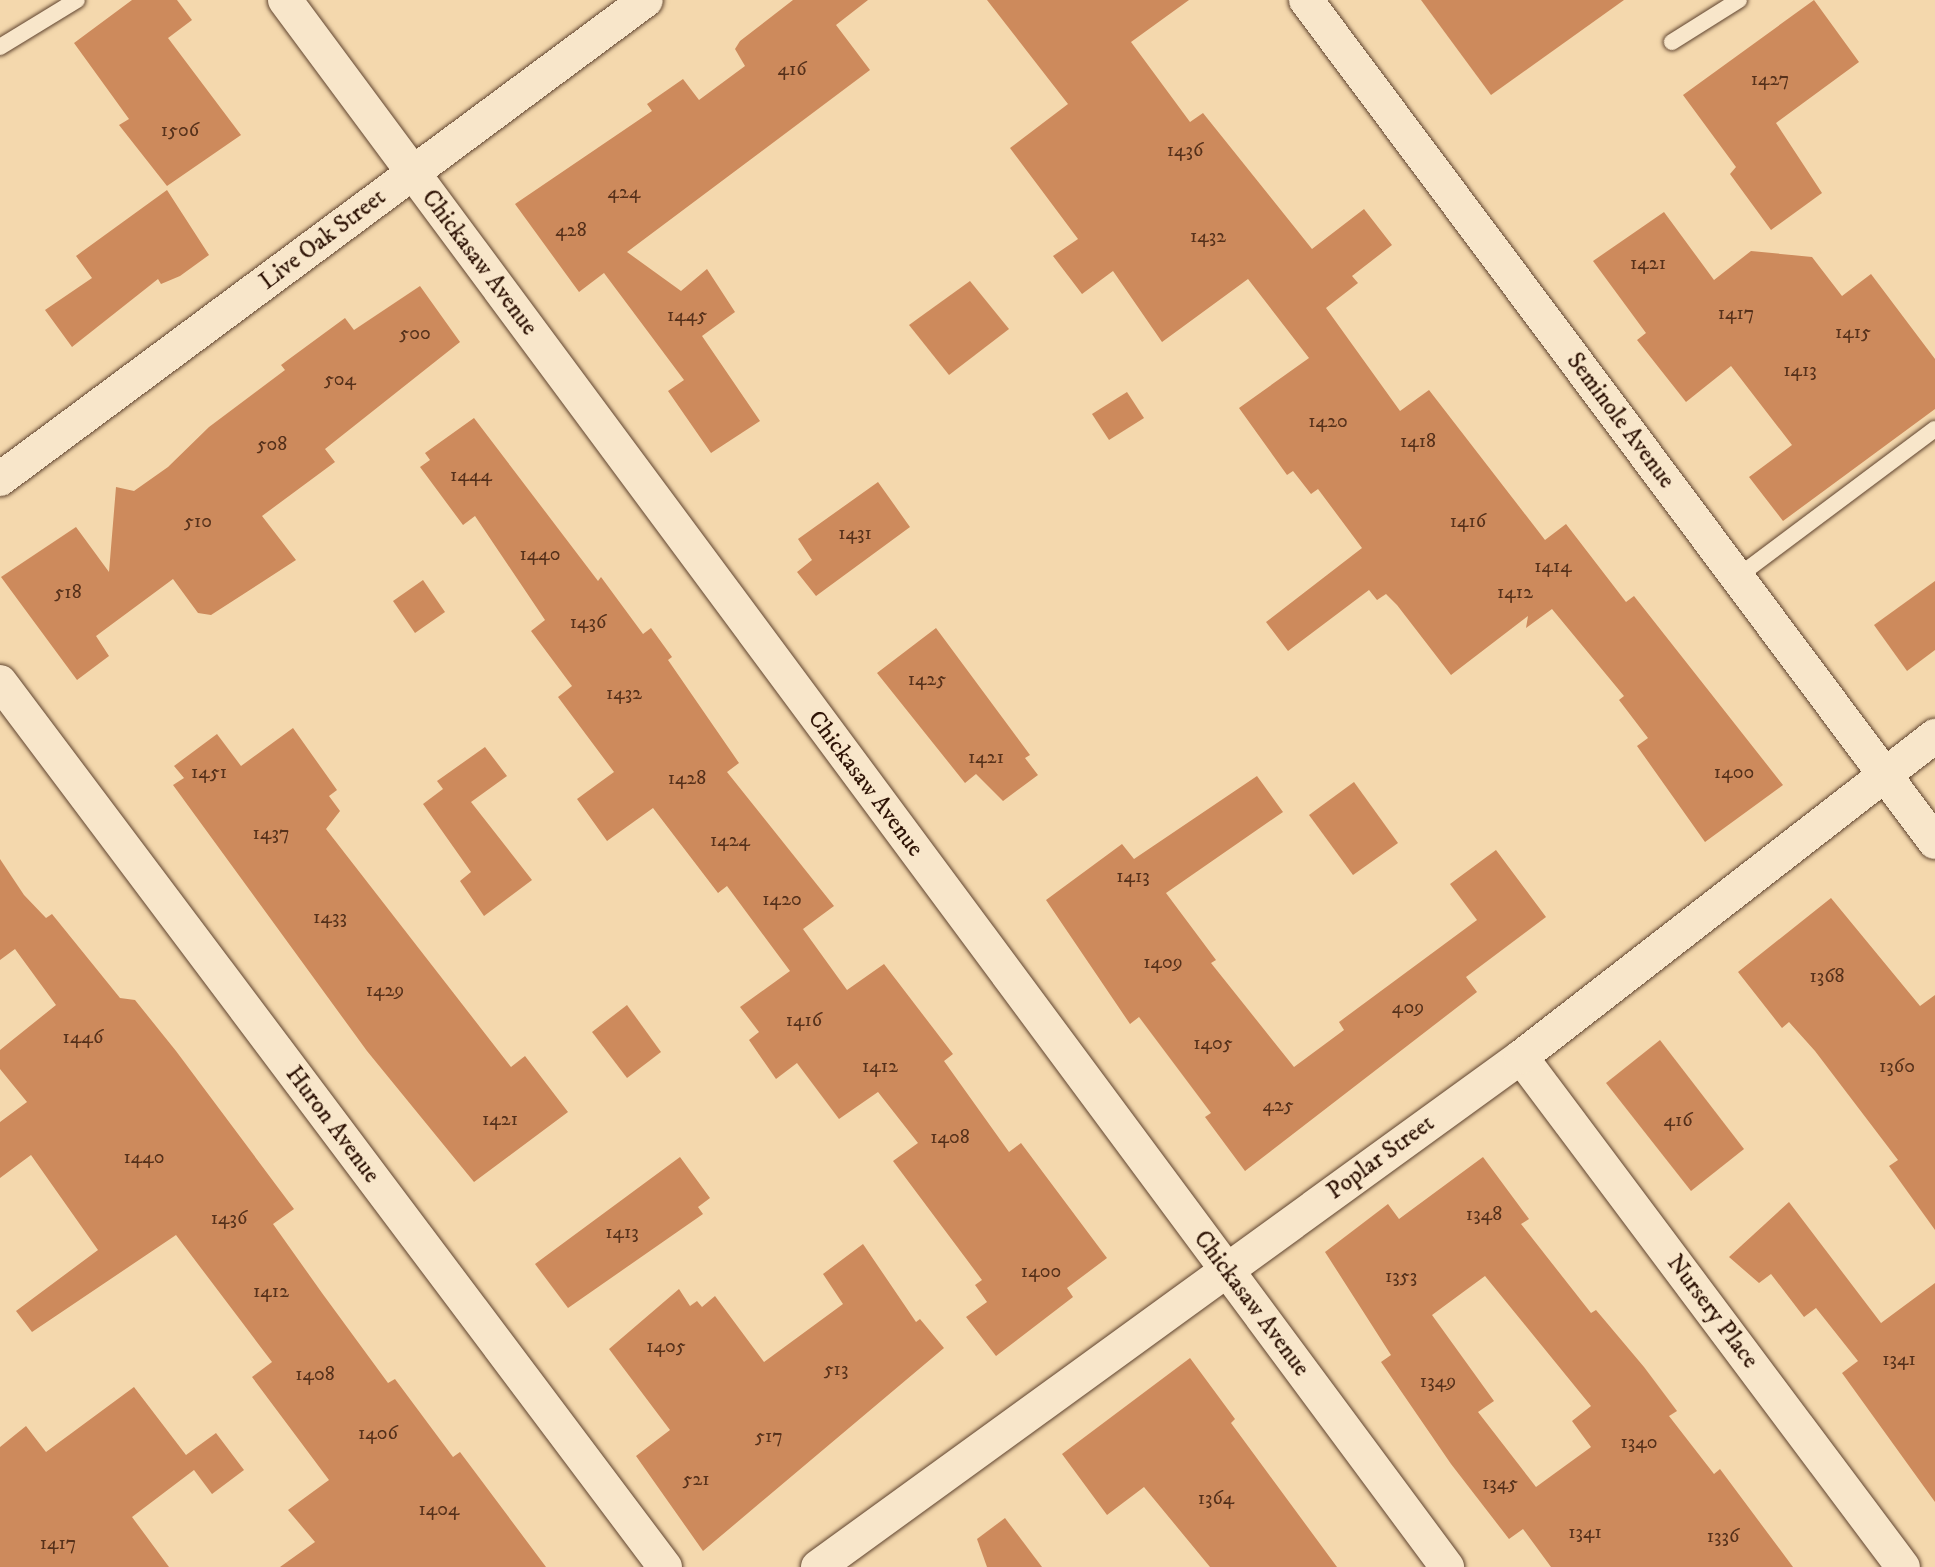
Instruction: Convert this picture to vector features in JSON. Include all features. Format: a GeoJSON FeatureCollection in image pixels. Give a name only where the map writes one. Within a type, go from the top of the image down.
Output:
{"type":"FeatureCollection","features":[{"type":"Feature","properties":{"kind":"street","name":"Chickasaw Avenue"},"geometry":{"type":"LineString","coordinates":[[285,0],[1447,1567]]}},
{"type":"Feature","properties":{"kind":"street","name":"Live Oak Street"},"geometry":{"type":"LineString","coordinates":[[0,479],[646,0]]}},
{"type":"Feature","properties":{"kind":"street","name":"Seminole Avenue"},"geometry":{"type":"LineString","coordinates":[[1306,0],[1935,842]]}},
{"type":"Feature","properties":{"kind":"street","name":"Huron Avenue"},"geometry":{"type":"LineString","coordinates":[[0,682],[665,1567]]}},
{"type":"Feature","properties":{"kind":"street","name":"Poplar Street"},"geometry":{"type":"LineString","coordinates":[[818,1567],[1521,1057],[1935,736]]}},
{"type":"Feature","properties":{"kind":"street","name":"Nursery Place"},"geometry":{"type":"LineString","coordinates":[[1521,1057],[1903,1567]]}},
{"type":"Feature","properties":{"kind":"lane"},"geometry":{"type":"LineString","coordinates":[[0,47],[77,0]]}},
{"type":"Feature","properties":{"kind":"lane"},"geometry":{"type":"LineString","coordinates":[[1672,42],[1739,0]]}},
{"type":"Feature","properties":{"kind":"lane"},"geometry":{"type":"LineString","coordinates":[[1737,577],[1935,429]]}},
{"type":"Feature","properties":{"kind":"building"},"geometry":{"type":"Polygon","coordinates":[[[132,0],[177,0],[192,20],[168,38],[241,135],[167,186],[119,125],[129,119],[74,43],[132,0]]]}},
{"type":"Feature","properties":{"kind":"building"},"geometry":{"type":"Polygon","coordinates":[[[793,0],[868,0],[836,25],[870,70],[627,252],[681,291],[707,269],[735,312],[702,336],[760,421],[711,453],[668,391],[684,380],[604,273],[579,292],[515,204],[652,111],[647,104],[683,79],[699,100],[745,66],[735,49],[740,41],[793,0]]]}},
{"type":"Feature","properties":{"kind":"building"},"geometry":{"type":"Polygon","coordinates":[[[987,0],[1189,0],[1131,42],[1190,122],[1203,113],[1312,249],[1364,209],[1392,245],[1352,276],[1358,283],[1326,308],[1400,411],[1429,390],[1545,540],[1566,524],[1626,602],[1634,596],[1783,785],[1705,842],[1637,746],[1648,738],[1619,700],[1624,696],[1552,609],[1526,628],[1528,616],[1451,675],[1397,605],[1386,594],[1377,600],[1369,590],[1288,651],[1266,622],[1362,548],[1318,489],[1311,494],[1293,471],[1287,475],[1239,408],[1309,358],[1248,279],[1162,342],[1113,271],[1082,294],[1053,256],[1078,239],[1010,148],[1068,104],[987,0]]]}},
{"type":"Feature","properties":{"kind":"building"},"geometry":{"type":"Polygon","coordinates":[[[1421,0],[1624,0],[1491,95],[1421,0]]]}},
{"type":"Feature","properties":{"kind":"building"},"geometry":{"type":"Polygon","coordinates":[[[1814,0],[1859,62],[1776,123],[1822,193],[1771,230],[1730,174],[1736,167],[1683,95],[1814,0]]]}},
{"type":"Feature","properties":{"kind":"building"},"geometry":{"type":"Polygon","coordinates":[[[167,190],[209,255],[180,276],[161,284],[158,279],[72,347],[45,310],[92,278],[76,256],[167,190]]]}},
{"type":"Feature","properties":{"kind":"building"},"geometry":{"type":"Polygon","coordinates":[[[1664,212],[1714,280],[1751,251],[1812,257],[1842,296],[1871,274],[1935,359],[1935,409],[1783,521],[1749,477],[1792,445],[1731,366],[1686,402],[1637,340],[1646,333],[1593,261],[1664,212]]]}},
{"type":"Feature","properties":{"kind":"building"},"geometry":{"type":"Polygon","coordinates":[[[970,281],[1009,329],[949,375],[909,325],[970,281]]]}},
{"type":"Feature","properties":{"kind":"building"},"geometry":{"type":"Polygon","coordinates":[[[420,286],[460,342],[325,449],[335,462],[262,516],[296,560],[211,615],[198,613],[173,579],[96,636],[109,656],[77,680],[1,577],[76,527],[109,572],[116,487],[134,491],[168,467],[209,427],[285,370],[281,365],[345,318],[354,330],[420,286]]]}},
{"type":"Feature","properties":{"kind":"building"},"geometry":{"type":"Polygon","coordinates":[[[1127,392],[1144,418],[1109,440],[1092,414],[1127,392]]]}},
{"type":"Feature","properties":{"kind":"building"},"geometry":{"type":"Polygon","coordinates":[[[474,418],[598,581],[601,577],[643,634],[651,628],[672,657],[668,660],[739,763],[727,772],[834,906],[803,929],[847,990],[884,964],[953,1054],[944,1061],[1009,1152],[1021,1143],[1107,1258],[1067,1288],[1073,1297],[996,1356],[966,1317],[987,1302],[975,1285],[982,1280],[893,1161],[918,1143],[878,1092],[839,1119],[797,1063],[776,1079],[749,1040],[759,1032],[740,1007],[790,971],[727,886],[718,893],[653,808],[607,841],[577,799],[614,772],[558,697],[572,686],[531,631],[545,620],[475,516],[463,525],[420,467],[430,460],[425,453],[474,418]]]}},
{"type":"Feature","properties":{"kind":"building"},"geometry":{"type":"Polygon","coordinates":[[[878,482],[910,527],[816,596],[797,572],[812,560],[798,539],[878,482]]]}},
{"type":"Feature","properties":{"kind":"building"},"geometry":{"type":"Polygon","coordinates":[[[423,580],[445,612],[415,633],[393,601],[423,580]]]}},
{"type":"Feature","properties":{"kind":"building"},"geometry":{"type":"Polygon","coordinates":[[[1935,581],[1935,650],[1907,671],[1874,625],[1935,581]]]}},
{"type":"Feature","properties":{"kind":"building"},"geometry":{"type":"Polygon","coordinates":[[[936,628],[1030,755],[1025,758],[1038,775],[1003,801],[976,774],[965,783],[877,673],[936,628]]]}},
{"type":"Feature","properties":{"kind":"building"},"geometry":{"type":"Polygon","coordinates":[[[293,728],[337,790],[329,796],[340,811],[326,829],[511,1067],[525,1056],[568,1112],[474,1182],[367,1051],[173,785],[184,778],[174,766],[217,734],[241,766],[293,728]]]}},
{"type":"Feature","properties":{"kind":"building"},"geometry":{"type":"Polygon","coordinates":[[[485,747],[507,776],[471,802],[532,880],[484,916],[460,881],[471,872],[423,804],[443,789],[437,781],[485,747]]]}},
{"type":"Feature","properties":{"kind":"building"},"geometry":{"type":"Polygon","coordinates":[[[1257,776],[1283,812],[1166,893],[1216,960],[1211,963],[1294,1067],[1344,1030],[1339,1022],[1477,920],[1450,884],[1496,850],[1546,917],[1466,977],[1477,992],[1245,1171],[1205,1117],[1211,1113],[1139,1017],[1130,1024],[1046,900],[1122,844],[1134,859],[1257,776]]]}},
{"type":"Feature","properties":{"kind":"building"},"geometry":{"type":"Polygon","coordinates":[[[1354,782],[1398,843],[1353,875],[1309,815],[1354,782]]]}},
{"type":"Feature","properties":{"kind":"building"},"geometry":{"type":"Polygon","coordinates":[[[0,859],[24,895],[46,918],[52,914],[120,998],[135,1000],[176,1051],[294,1209],[273,1224],[322,1293],[388,1383],[395,1379],[453,1457],[460,1452],[546,1567],[280,1567],[315,1542],[288,1510],[329,1480],[252,1377],[272,1362],[176,1235],[32,1332],[16,1311],[98,1250],[31,1155],[0,1178],[0,1122],[27,1102],[0,1069],[0,1050],[56,1005],[15,949],[0,960],[0,859]]]}},
{"type":"Feature","properties":{"kind":"building"},"geometry":{"type":"Polygon","coordinates":[[[1831,898],[1920,1006],[1935,995],[1935,1230],[1889,1166],[1898,1160],[1815,1051],[1789,1022],[1782,1028],[1738,972],[1831,898]]]}},
{"type":"Feature","properties":{"kind":"building"},"geometry":{"type":"Polygon","coordinates":[[[627,1005],[661,1052],[627,1078],[592,1032],[627,1005]]]}},
{"type":"Feature","properties":{"kind":"building"},"geometry":{"type":"Polygon","coordinates":[[[1660,1040],[1744,1149],[1691,1191],[1606,1083],[1660,1040]]]}},
{"type":"Feature","properties":{"kind":"building"},"geometry":{"type":"Polygon","coordinates":[[[680,1157],[710,1198],[698,1207],[703,1214],[568,1308],[535,1264],[680,1157]]]}},
{"type":"Feature","properties":{"kind":"building"},"geometry":{"type":"Polygon","coordinates":[[[1483,1157],[1529,1219],[1521,1224],[1591,1313],[1596,1310],[1644,1367],[1677,1411],[1669,1416],[1714,1474],[1720,1469],[1793,1567],[1551,1567],[1523,1529],[1509,1539],[1451,1464],[1381,1362],[1391,1355],[1325,1252],[1388,1204],[1399,1219],[1483,1157]],[[1485,1276],[1432,1315],[1494,1401],[1478,1412],[1536,1487],[1591,1447],[1572,1421],[1591,1406],[1485,1276]]]}},
{"type":"Feature","properties":{"kind":"building"},"geometry":{"type":"Polygon","coordinates":[[[1789,1202],[1881,1323],[1935,1283],[1935,1502],[1842,1373],[1858,1361],[1816,1308],[1804,1317],[1771,1274],[1759,1283],[1729,1257],[1789,1202]]]}},
{"type":"Feature","properties":{"kind":"building"},"geometry":{"type":"Polygon","coordinates":[[[863,1244],[916,1322],[920,1319],[944,1348],[703,1551],[636,1456],[670,1430],[609,1349],[679,1289],[690,1306],[697,1301],[702,1307],[715,1296],[764,1362],[843,1304],[823,1274],[863,1244]]]}},
{"type":"Feature","properties":{"kind":"building"},"geometry":{"type":"Polygon","coordinates":[[[1190,1358],[1235,1419],[1231,1423],[1337,1567],[1210,1567],[1144,1487],[1107,1515],[1062,1454],[1190,1358]]]}},
{"type":"Feature","properties":{"kind":"building"},"geometry":{"type":"Polygon","coordinates":[[[134,1387],[186,1455],[216,1433],[244,1470],[212,1494],[194,1470],[132,1517],[169,1567],[0,1567],[0,1447],[26,1426],[46,1452],[134,1387]]]}},
{"type":"Feature","properties":{"kind":"building"},"geometry":{"type":"Polygon","coordinates":[[[1005,1518],[1042,1567],[987,1567],[977,1539],[1005,1518]]]}}]}
